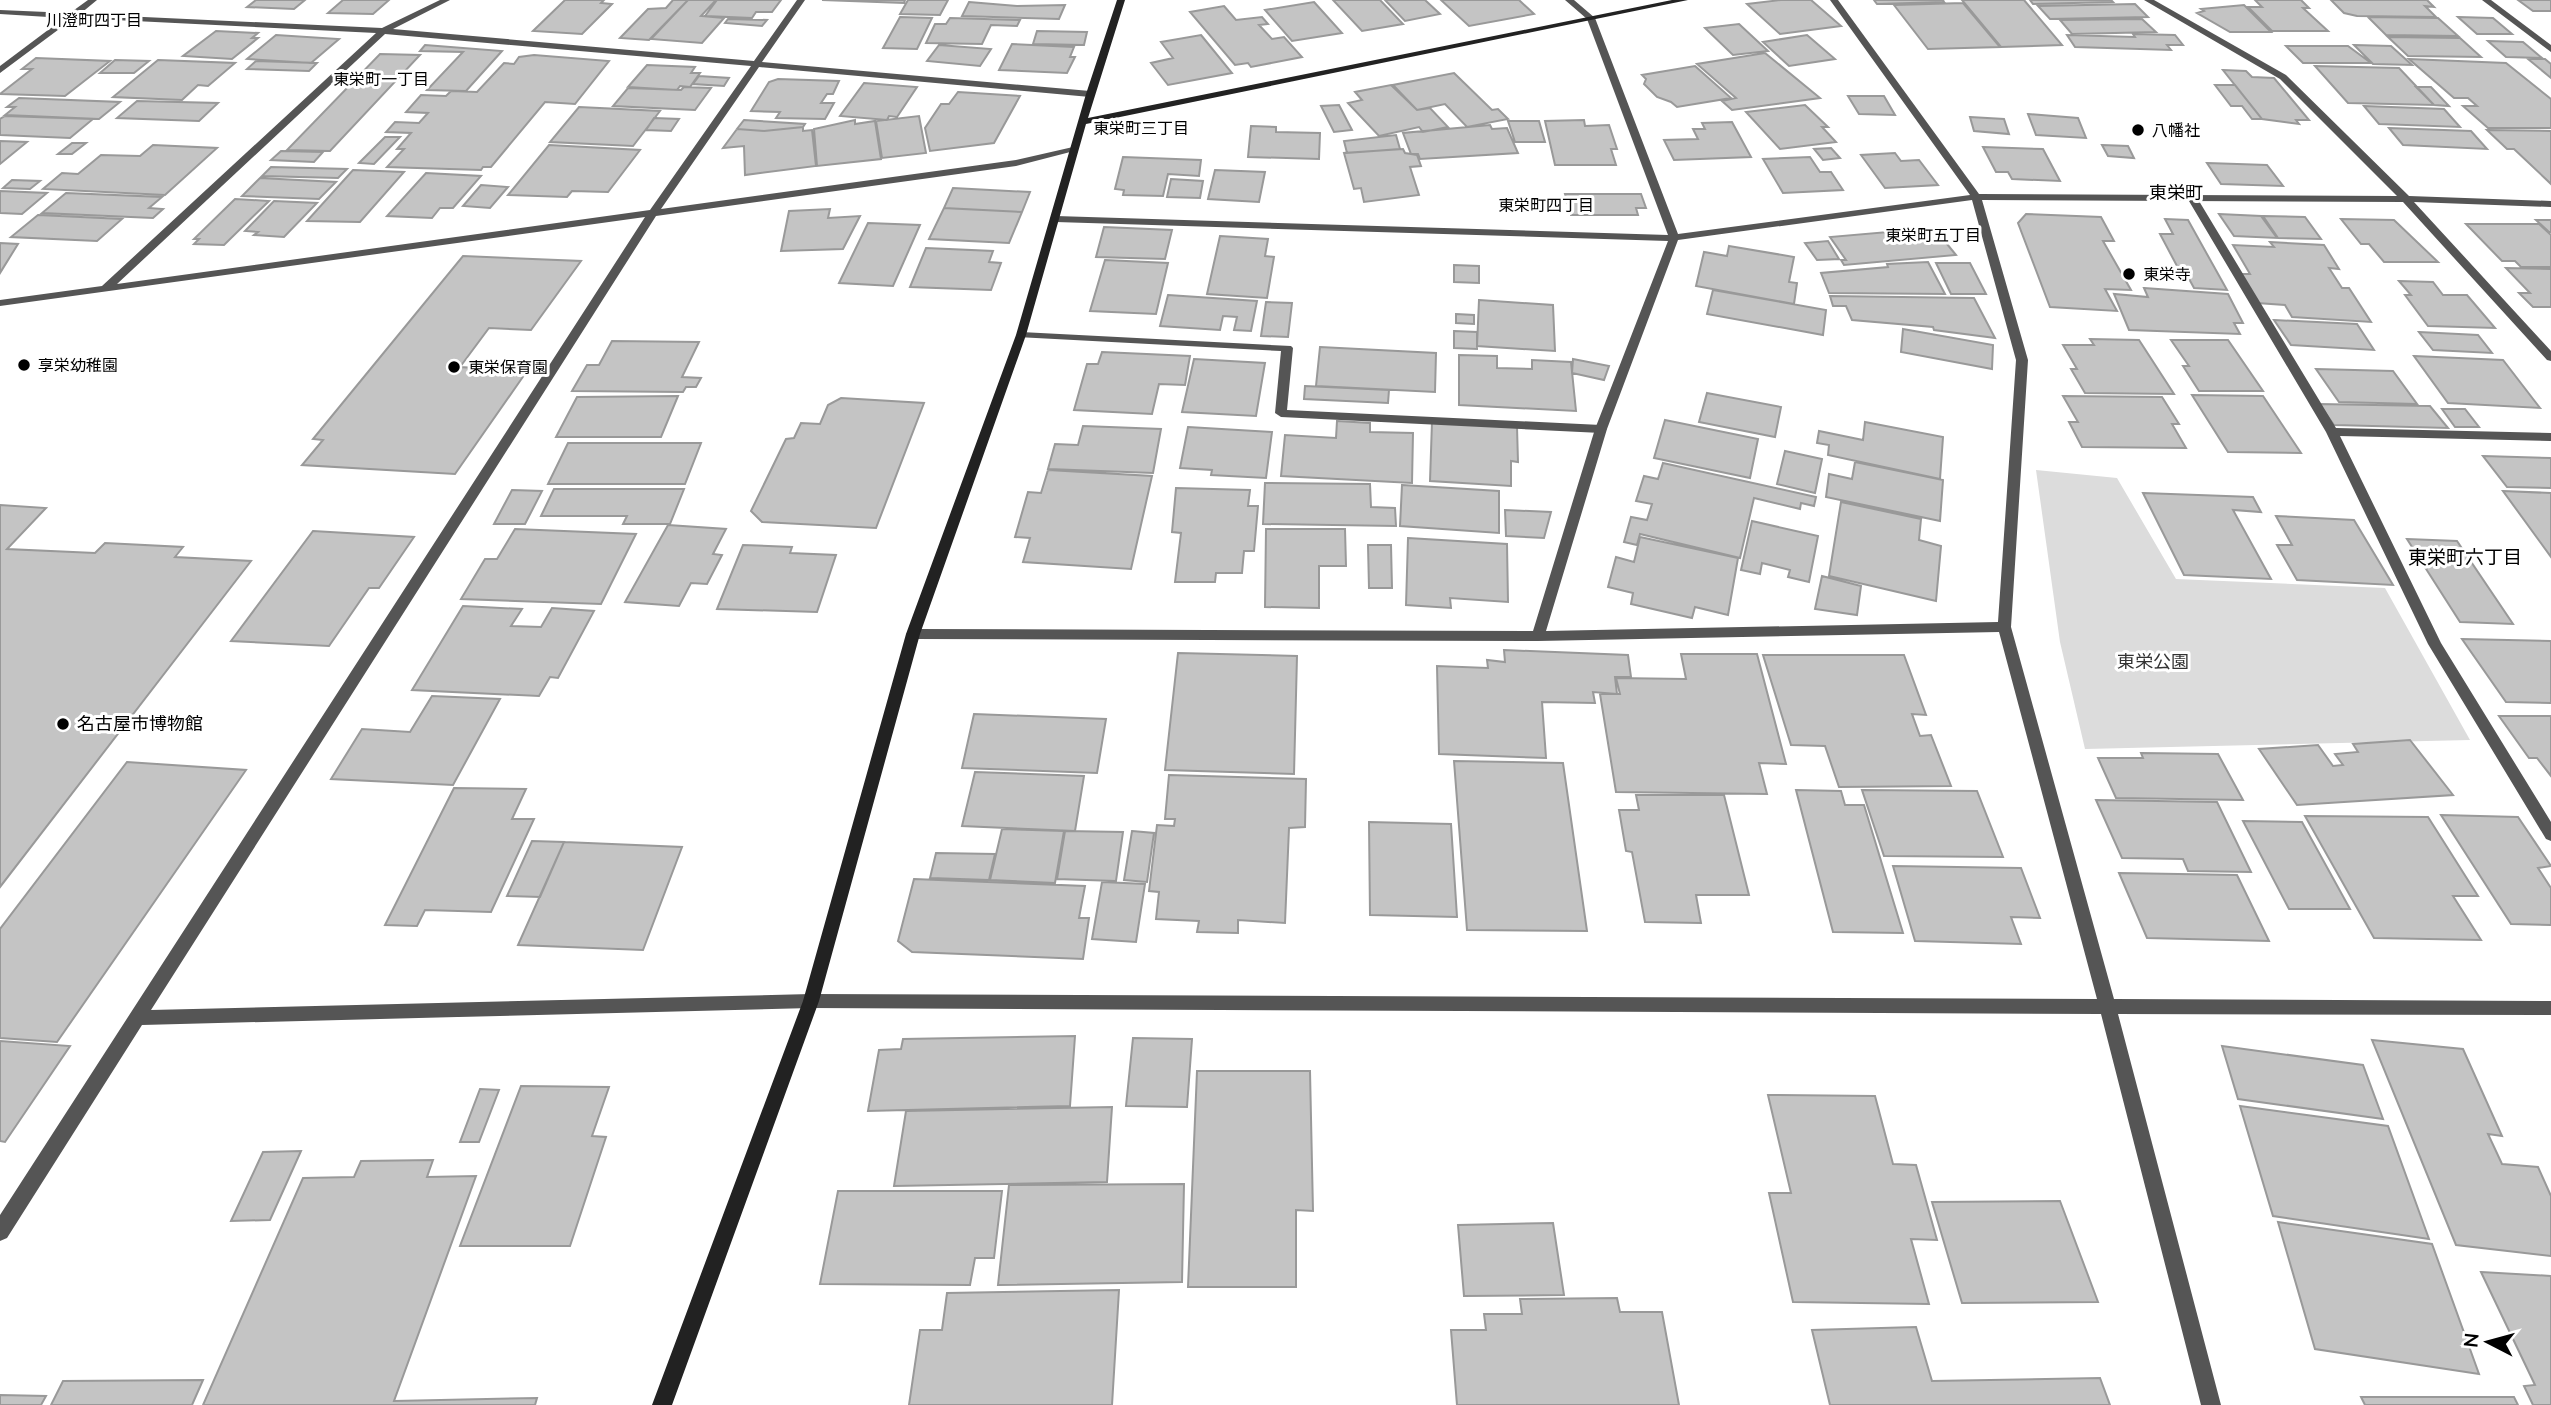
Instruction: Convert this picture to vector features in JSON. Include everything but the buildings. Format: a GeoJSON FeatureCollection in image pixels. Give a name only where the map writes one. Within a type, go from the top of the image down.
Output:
{"type":"FeatureCollection","features":[{"type":"Feature","properties":{"kind":"street"},"geometry":{"type":"LineString","coordinates":[[0,70],[93,0]]}},
{"type":"Feature","properties":{"kind":"street"},"geometry":{"type":"LineString","coordinates":[[105,289],[383,30],[446,0]]}},
{"type":"Feature","properties":{"kind":"street"},"geometry":{"type":"LineString","coordinates":[[0,1232],[652,215],[801,0]]}},
{"type":"Feature","properties":{"kind":"street"},"geometry":{"type":"LineString","coordinates":[[662,1405],[811,1001],[913,634],[1021,335],[1056,219],[1073,150],[1121,0]]}},
{"type":"Feature","properties":{"kind":"street"},"geometry":{"type":"LineString","coordinates":[[1538,636],[1601,429],[1674,238],[1591,18],[1569,0]]}},
{"type":"Feature","properties":{"kind":"street"},"geometry":{"type":"LineString","coordinates":[[1083,122],[1684,0]]}},
{"type":"Feature","properties":{"kind":"street"},"geometry":{"type":"LineString","coordinates":[[1834,0],[1976,197],[2022,360],[2004,627],[2108,1008],[2211,1405]]}},
{"type":"Feature","properties":{"kind":"street"},"geometry":{"type":"LineString","coordinates":[[2148,0],[2283,77],[2406,199],[2551,358]]}},
{"type":"Feature","properties":{"kind":"street"},"geometry":{"type":"LineString","coordinates":[[2486,0],[2551,48]]}},
{"type":"Feature","properties":{"kind":"street"},"geometry":{"type":"LineString","coordinates":[[0,12],[383,30],[1090,94]]}},
{"type":"Feature","properties":{"kind":"street"},"geometry":{"type":"LineString","coordinates":[[0,303],[652,215],[1016,163],[1073,150]]}},
{"type":"Feature","properties":{"kind":"street"},"geometry":{"type":"LineString","coordinates":[[2191,196],[2332,432],[2435,644],[2551,835]]}},
{"type":"Feature","properties":{"kind":"street"},"geometry":{"type":"LineString","coordinates":[[1056,219],[1674,238],[1976,197],[2191,196],[2406,199],[2551,205]]}},
{"type":"Feature","properties":{"kind":"street"},"geometry":{"type":"LineString","coordinates":[[1021,335],[1287,348],[1281,413],[1601,429]]}},
{"type":"Feature","properties":{"kind":"street"},"geometry":{"type":"LineString","coordinates":[[2332,432],[2551,436]]}},
{"type":"Feature","properties":{"kind":"street"},"geometry":{"type":"LineString","coordinates":[[913,634],[1538,636],[2004,627]]}},
{"type":"Feature","properties":{"kind":"street"},"geometry":{"type":"LineString","coordinates":[[137,1018],[811,1001],[2551,1008]]}},
{"type":"Feature","properties":{"kind":"green space","name":"東栄公園"},"geometry":{"type":"Polygon","coordinates":[[[2036,470],[2117,478],[2176,579],[2385,588],[2470,740],[2085,749],[2060,642],[2036,470]]]}},
{"type":"Feature","properties":{"kind":"place","name":"八幡社"},"geometry":{"type":"Point","coordinates":[2138,130]}},
{"type":"Feature","properties":{"kind":"place","name":"東栄寺"},"geometry":{"type":"Point","coordinates":[2129,274]}},
{"type":"Feature","properties":{"kind":"place","name":"享栄幼稚園"},"geometry":{"type":"Point","coordinates":[24,365]}},
{"type":"Feature","properties":{"kind":"place","name":"東栄保育園"},"geometry":{"type":"Point","coordinates":[454,367]}},
{"type":"Feature","properties":{"kind":"place","name":"名古屋市博物館"},"geometry":{"type":"Point","coordinates":[63,724]}},
{"type":"Feature","properties":{"kind":"district","name":"川澄町四丁目"},"geometry":{"type":"Point","coordinates":[94,20]}},
{"type":"Feature","properties":{"kind":"district","name":"東栄町一丁目"},"geometry":{"type":"Point","coordinates":[381,79]}},
{"type":"Feature","properties":{"kind":"district","name":"東栄町三丁目"},"geometry":{"type":"Point","coordinates":[1141,128]}},
{"type":"Feature","properties":{"kind":"district","name":"東栄町"},"geometry":{"type":"Point","coordinates":[2176,193]}},
{"type":"Feature","properties":{"kind":"district","name":"東栄町四丁目"},"geometry":{"type":"Point","coordinates":[1546,205]}},
{"type":"Feature","properties":{"kind":"district","name":"東栄町五丁目"},"geometry":{"type":"Point","coordinates":[1933,235]}},
{"type":"Feature","properties":{"kind":"district","name":"東栄町六丁目"},"geometry":{"type":"Point","coordinates":[2465,557]}}]}
